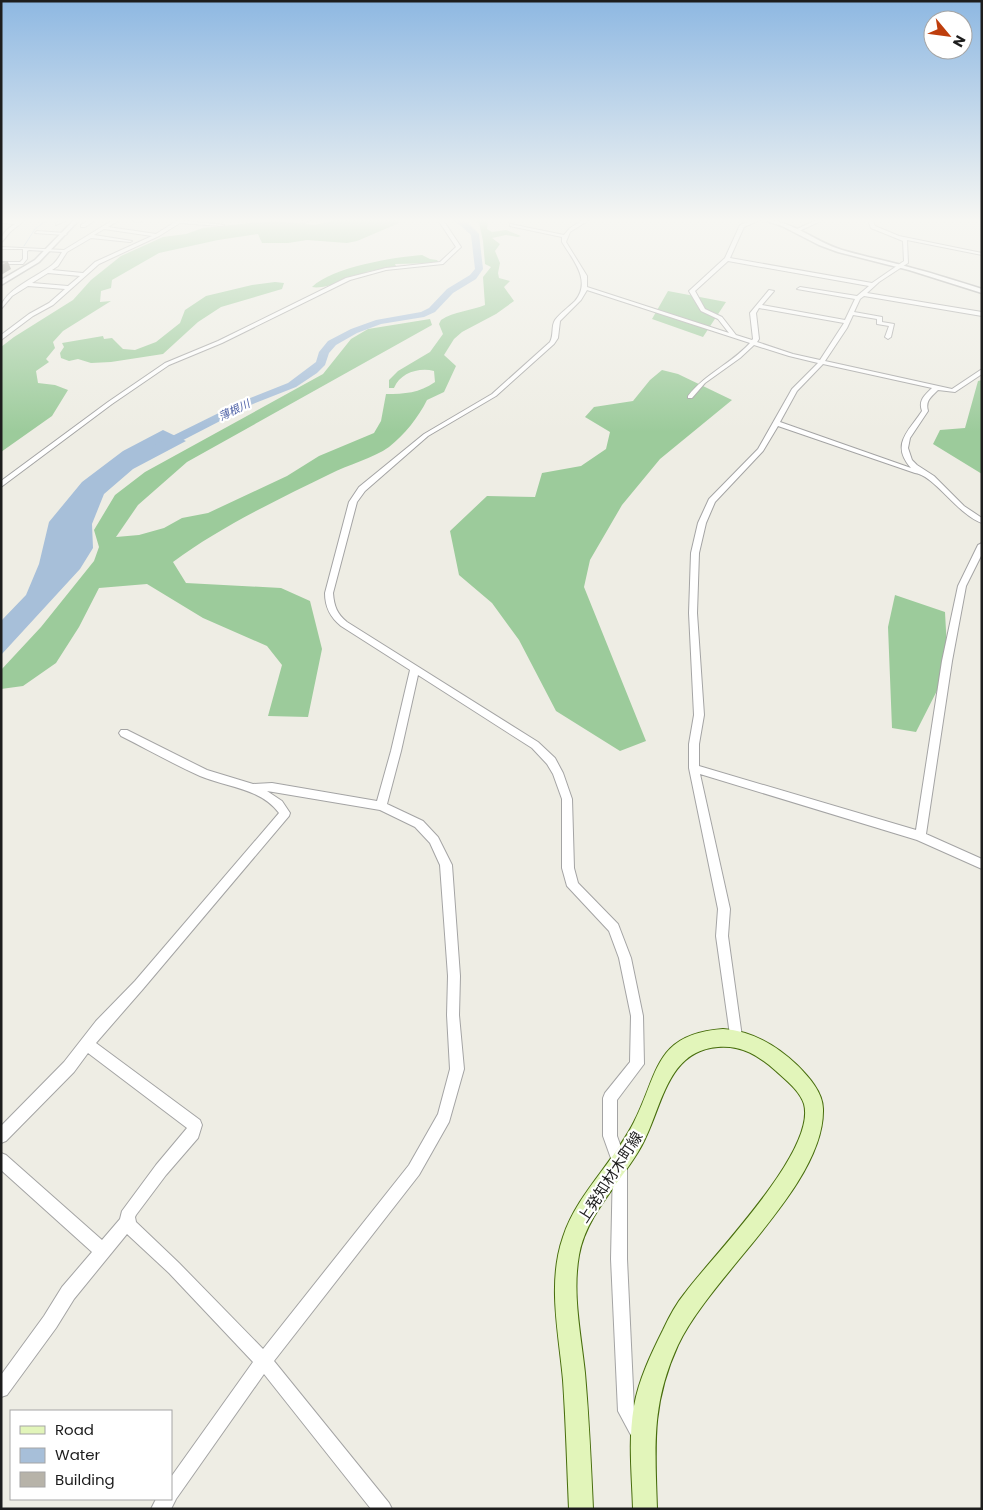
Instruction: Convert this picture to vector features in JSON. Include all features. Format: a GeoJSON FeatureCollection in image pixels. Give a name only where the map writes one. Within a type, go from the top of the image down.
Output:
{"type":"FeatureCollection","features":[{"type":"Feature","properties":{"kind":"main road","name":"上発知材木町線"},"geometry":{"type":"LineString","coordinates":[[581,1509],[566,1280],[568,1252],[586,1211],[620,1164],[645,1122],[656,1085],[673,1057],[690,1044],[709,1039],[736,1037],[770,1053],[798,1080],[814,1107],[813,1124],[805,1153],[765,1211],[690,1303],[668,1343],[649,1393],[642,1438],[645,1509]]}},
{"type":"Feature","properties":{"kind":"street"},"geometry":{"type":"LineString","coordinates":[[1,307],[7,298],[18,290]]}},
{"type":"Feature","properties":{"kind":"street"},"geometry":{"type":"LineString","coordinates":[[3,335],[51,304],[67,290]]}},
{"type":"Feature","properties":{"kind":"street"},"geometry":{"type":"LineString","coordinates":[[1,485],[110,403],[167,364],[220,342],[325,290]]}},
{"type":"Feature","properties":{"kind":"street"},"geometry":{"type":"LineString","coordinates":[[584,290],[580,301],[557,321],[555,338],[548,349],[494,395],[416,442],[362,488],[353,502],[329,593],[332,611],[344,624],[535,745],[551,761],[558,773],[567,799],[568,868],[573,886],[614,928],[625,958],[637,1016],[637,1064],[610,1098],[610,1136],[620,1164],[619,1259],[626,1412],[642,1438]]}},
{"type":"Feature","properties":{"kind":"street"},"geometry":{"type":"LineString","coordinates":[[593,290],[821,363],[953,391],[982,371]]}},
{"type":"Feature","properties":{"kind":"street"},"geometry":{"type":"LineString","coordinates":[[693,290],[703,310],[720,318],[734,336]]}},
{"type":"Feature","properties":{"kind":"street"},"geometry":{"type":"LineString","coordinates":[[813,290],[982,314]]}},
{"type":"Feature","properties":{"kind":"street"},"geometry":{"type":"LineString","coordinates":[[736,1037],[722,936],[724,909],[694,768],[694,744],[699,715],[693,603],[695,553],[702,524],[712,501],[762,450],[794,390],[821,363],[860,296],[867,290]]}},
{"type":"Feature","properties":{"kind":"street"},"geometry":{"type":"LineString","coordinates":[[690,397],[703,383],[754,343],[756,339],[753,313],[771,291]]}},
{"type":"Feature","properties":{"kind":"street"},"geometry":{"type":"LineString","coordinates":[[7,298],[15,298]]}},
{"type":"Feature","properties":{"kind":"street"},"geometry":{"type":"LineString","coordinates":[[758,306],[846,322]]}},
{"type":"Feature","properties":{"kind":"street"},"geometry":{"type":"LineString","coordinates":[[850,312],[880,318],[879,323],[892,325],[888,337]]}},
{"type":"Feature","properties":{"kind":"street"},"geometry":{"type":"LineString","coordinates":[[937,387],[926,399],[923,406],[924,414],[912,426],[904,443],[905,452],[911,463],[930,477],[971,515],[982,520]]}},
{"type":"Feature","properties":{"kind":"street"},"geometry":{"type":"LineString","coordinates":[[776,423],[930,477]]}},
{"type":"Feature","properties":{"kind":"street"},"geometry":{"type":"LineString","coordinates":[[920,836],[947,661],[962,586],[982,545]]}},
{"type":"Feature","properties":{"kind":"street"},"geometry":{"type":"LineString","coordinates":[[381,806],[415,668]]}},
{"type":"Feature","properties":{"kind":"street"},"geometry":{"type":"LineString","coordinates":[[1,1136],[51,1088],[285,813],[278,804],[253,788],[204,773],[124,733]]}},
{"type":"Feature","properties":{"kind":"street"},"geometry":{"type":"LineString","coordinates":[[694,768],[920,836],[982,864]]}},
{"type":"Feature","properties":{"kind":"street"},"geometry":{"type":"LineString","coordinates":[[172,1491],[264,1361],[414,1170],[444,1116],[457,1069],[453,1015],[454,976],[446,865],[434,840],[419,824],[381,806],[272,787],[253,788]]}},
{"type":"Feature","properties":{"kind":"street"},"geometry":{"type":"LineString","coordinates":[[1,1389],[68,1294],[102,1250],[127,1222],[131,1210],[161,1170],[193,1133],[195,1125],[87,1044]]}},
{"type":"Feature","properties":{"kind":"street"},"geometry":{"type":"LineString","coordinates":[[1,1160],[102,1250]]}},
{"type":"Feature","properties":{"kind":"street"},"geometry":{"type":"LineString","coordinates":[[127,1222],[264,1361],[383,1509]]}},
{"type":"Feature","properties":{"kind":"green space"},"geometry":{"type":"Polygon","coordinates":[[[82,290],[103,290],[101,291],[100,302],[111,301],[63,331],[53,342],[55,348],[46,359],[49,362],[36,371],[38,383],[55,385],[68,390],[52,416],[1,452],[1,347],[73,300],[82,290]]]}},
{"type":"Feature","properties":{"kind":"green space"},"geometry":{"type":"Polygon","coordinates":[[[229,290],[277,290],[221,307],[198,322],[163,354],[91,363],[78,359],[69,361],[61,358],[60,353],[64,347],[62,343],[103,336],[104,339],[112,338],[123,349],[135,350],[156,342],[180,323],[185,310],[206,296],[229,290]]]}},
{"type":"Feature","properties":{"kind":"green space"},"geometry":{"type":"Polygon","coordinates":[[[484,290],[506,290],[514,301],[496,314],[462,332],[454,339],[444,355],[456,366],[444,392],[427,400],[406,431],[389,447],[249,515],[210,537],[173,562],[186,583],[281,588],[310,601],[322,649],[308,717],[268,716],[282,665],[267,646],[203,618],[147,584],[99,588],[79,627],[56,663],[23,686],[1,689],[1,670],[41,627],[94,561],[99,547],[94,530],[115,495],[145,472],[323,374],[351,339],[368,329],[430,319],[432,325],[187,462],[138,505],[116,537],[139,535],[164,528],[182,518],[208,513],[287,476],[319,456],[374,433],[381,421],[386,394],[412,392],[423,389],[435,382],[434,371],[422,370],[405,375],[394,388],[389,388],[389,380],[398,371],[430,352],[443,334],[439,324],[441,320],[451,315],[485,305],[484,290]]]}},
{"type":"Feature","properties":{"kind":"green space"},"geometry":{"type":"Polygon","coordinates":[[[668,291],[726,302],[703,337],[652,319],[668,291]]]}},
{"type":"Feature","properties":{"kind":"green space"},"geometry":{"type":"Polygon","coordinates":[[[662,370],[678,374],[732,400],[660,459],[622,505],[590,560],[584,587],[646,741],[620,751],[556,711],[519,640],[492,603],[459,575],[450,531],[487,496],[535,497],[542,473],[581,466],[606,449],[610,432],[585,417],[594,407],[633,401],[650,380],[662,370]]]}},
{"type":"Feature","properties":{"kind":"green space"},"geometry":{"type":"Polygon","coordinates":[[[982,380],[982,474],[933,444],[940,430],[965,428],[978,381],[982,380]]]}},
{"type":"Feature","properties":{"kind":"green space"},"geometry":{"type":"Polygon","coordinates":[[[895,595],[945,612],[948,669],[916,732],[892,728],[888,627],[895,595]]]}},
{"type":"Feature","properties":{"kind":"water"},"geometry":{"type":"Polygon","coordinates":[[[163,430],[186,441],[133,469],[104,494],[92,524],[93,548],[80,569],[1,655],[1,621],[26,595],[39,564],[49,522],[82,482],[123,451],[163,430]]]}},
{"type":"Feature","properties":{"kind":"waterway","name":"薄根川"},"geometry":{"type":"LineString","coordinates":[[158,448],[249,402],[292,385],[313,371],[321,363],[324,352],[332,343],[354,331],[379,322],[424,314],[432,310],[451,290]]}}]}
